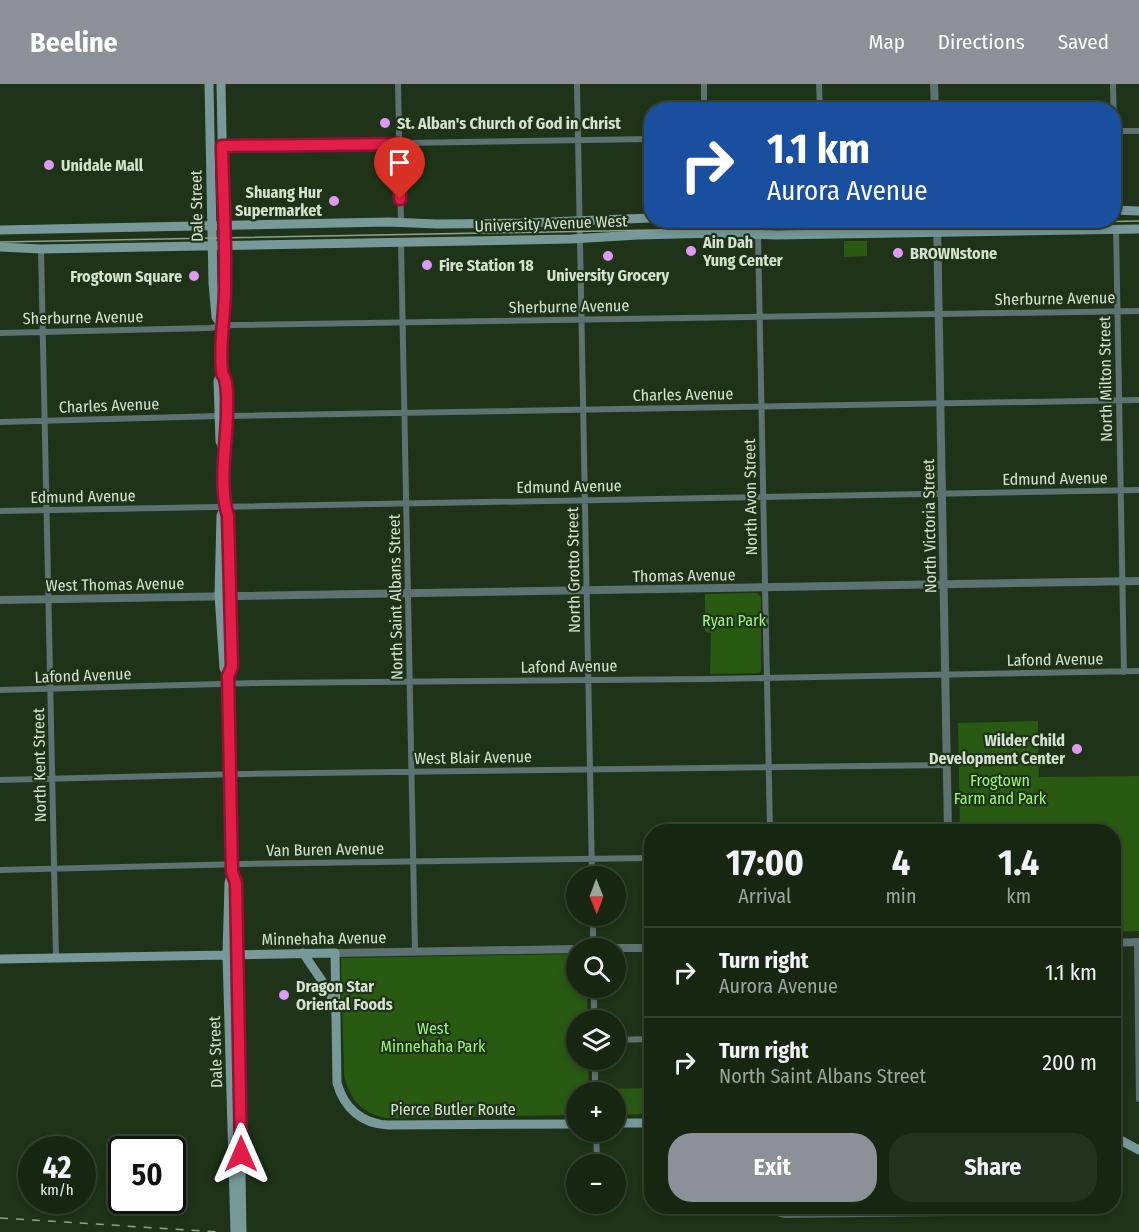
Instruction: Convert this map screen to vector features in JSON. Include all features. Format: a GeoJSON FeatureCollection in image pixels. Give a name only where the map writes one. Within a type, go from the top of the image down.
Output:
{"type":"FeatureCollection","features":[{"type":"Feature","properties":{"kind":"main road","name":"Dale Street"},"geometry":{"type":"LineString","coordinates":[[209,84],[212,245],[216,317],[222,327]]}},
{"type":"Feature","properties":{"kind":"main road","name":"Dale Street"},"geometry":{"type":"LineString","coordinates":[[221,84],[225,316],[222,327],[222,373],[218,381],[227,441],[224,451],[225,506],[228,516],[232,667],[228,680]]}},
{"type":"Feature","properties":{"kind":"main road"},"geometry":{"type":"LineString","coordinates":[[1121,210],[1139,211]]}},
{"type":"Feature","properties":{"kind":"main road","name":"University Avenue West"},"geometry":{"type":"LineString","coordinates":[[0,230],[400,222],[522,223],[644,218]]}},
{"type":"Feature","properties":{"kind":"main road","name":"University Avenue West"},"geometry":{"type":"LineString","coordinates":[[0,247],[41,249],[401,242],[718,233],[758,235],[1139,229]]}},
{"type":"Feature","properties":{"kind":"main road","name":"Dale Street"},"geometry":{"type":"LineString","coordinates":[[225,506],[221,516],[219,596],[224,668],[228,680],[232,868],[229,883],[227,955],[238,1194],[242,1232]]}},
{"type":"Feature","properties":{"kind":"main road","name":"Dale Street"},"geometry":{"type":"LineString","coordinates":[[232,868],[236,883],[237,955],[238,1194],[235,1232]]}},
{"type":"Feature","properties":{"kind":"main road"},"geometry":{"type":"LineString","coordinates":[[303,953],[328,991],[335,1009]]}},
{"type":"Feature","properties":{"kind":"main road","name":"Minnehaha Avenue"},"geometry":{"type":"LineString","coordinates":[[0,959],[335,953]]}},
{"type":"Feature","properties":{"kind":"main road","name":"Pierce Butler Route"},"geometry":{"type":"LineString","coordinates":[[335,953],[337,1083],[348,1106],[367,1120],[388,1125],[566,1124]]}},
{"type":"Feature","properties":{"kind":"main road"},"geometry":{"type":"LineString","coordinates":[[626,1123],[644,1123]]}},
{"type":"Feature","properties":{"kind":"main road"},"geometry":{"type":"LineString","coordinates":[[1121,1140],[1139,1150]]}},
{"type":"Feature","properties":{"kind":"street"},"geometry":{"type":"LineString","coordinates":[[398,84],[400,222]]}},
{"type":"Feature","properties":{"kind":"street","name":"North Grotto Street"},"geometry":{"type":"LineString","coordinates":[[577,84],[592,866]]}},
{"type":"Feature","properties":{"kind":"street"},"geometry":{"type":"LineString","coordinates":[[704,84],[704,102]]}},
{"type":"Feature","properties":{"kind":"street"},"geometry":{"type":"LineString","coordinates":[[819,84],[820,102]]}},
{"type":"Feature","properties":{"kind":"street"},"geometry":{"type":"LineString","coordinates":[[934,84],[935,102]]}},
{"type":"Feature","properties":{"kind":"street"},"geometry":{"type":"LineString","coordinates":[[1113,84],[1113,102]]}},
{"type":"Feature","properties":{"kind":"street"},"geometry":{"type":"LineString","coordinates":[[1121,131],[1139,131]]}},
{"type":"Feature","properties":{"kind":"street"},"geometry":{"type":"LineString","coordinates":[[222,146],[644,139]]}},
{"type":"Feature","properties":{"kind":"street","name":"North Victoria Street"},"geometry":{"type":"LineString","coordinates":[[937,228],[948,824]]}},
{"type":"Feature","properties":{"kind":"street","name":"North Milton Street"},"geometry":{"type":"LineString","coordinates":[[1116,230],[1124,672]]}},
{"type":"Feature","properties":{"kind":"street","name":"North Avon Street"},"geometry":{"type":"LineString","coordinates":[[758,235],[770,824]]}},
{"type":"Feature","properties":{"kind":"street","name":"North Saint Albans Street"},"geometry":{"type":"LineString","coordinates":[[401,242],[416,951]]}},
{"type":"Feature","properties":{"kind":"street","name":"North Kent Street"},"geometry":{"type":"LineString","coordinates":[[41,249],[56,958]]}},
{"type":"Feature","properties":{"kind":"street","name":"Sherburne Avenue"},"geometry":{"type":"LineString","coordinates":[[0,333],[581,319],[1139,311]]}},
{"type":"Feature","properties":{"kind":"street","name":"Charles Avenue"},"geometry":{"type":"LineString","coordinates":[[0,422],[405,412],[1139,400]]}},
{"type":"Feature","properties":{"kind":"street","name":"Edmund Avenue"},"geometry":{"type":"LineString","coordinates":[[0,511],[1139,490]]}},
{"type":"Feature","properties":{"kind":"street","name":"Thomas Avenue"},"geometry":{"type":"LineString","coordinates":[[230,595],[1139,581]]}},
{"type":"Feature","properties":{"kind":"street","name":"West Thomas Avenue"},"geometry":{"type":"LineString","coordinates":[[0,600],[230,595]]}},
{"type":"Feature","properties":{"kind":"street","name":"Lafond Avenue"},"geometry":{"type":"LineString","coordinates":[[0,690],[51,690],[228,680],[411,681],[1139,671]]}},
{"type":"Feature","properties":{"kind":"street","name":"West Blair Avenue"},"geometry":{"type":"LineString","coordinates":[[0,780],[230,774],[947,765]]}},
{"type":"Feature","properties":{"kind":"street","name":"Van Buren Avenue"},"geometry":{"type":"LineString","coordinates":[[0,870],[232,868],[414,861],[644,858]]}},
{"type":"Feature","properties":{"kind":"street"},"geometry":{"type":"LineString","coordinates":[[1121,943],[1138,942],[1139,1099]]}},
{"type":"Feature","properties":{"kind":"street"},"geometry":{"type":"LineString","coordinates":[[626,948],[644,948]]}},
{"type":"Feature","properties":{"kind":"street","name":"Minnehaha Avenue"},"geometry":{"type":"LineString","coordinates":[[335,953],[566,949]]}},
{"type":"Feature","properties":{"kind":"street"},"geometry":{"type":"LineString","coordinates":[[626,1040],[644,1039]]}},
{"type":"Feature","properties":{"kind":"green space"},"geometry":{"type":"Polygon","coordinates":[[[844,241],[867,241],[867,256],[844,257],[844,241]]]}},
{"type":"Feature","properties":{"kind":"green space","name":"Ryan Park"},"geometry":{"type":"Polygon","coordinates":[[[757,593],[761,597],[761,671],[759,673],[710,674],[711,633],[705,632],[705,594],[757,593]]]}},
{"type":"Feature","properties":{"kind":"green space","name":"Frogtown Farm and Park"},"geometry":{"type":"Polygon","coordinates":[[[1038,721],[1039,777],[1139,776],[1139,931],[1121,932],[1121,824],[960,824],[958,723],[1038,721]]]}},
{"type":"Feature","properties":{"kind":"green space","name":"West Minnehaha Park"},"geometry":{"type":"Polygon","coordinates":[[[566,954],[566,998],[587,998],[587,1010],[566,1010],[566,1070],[588,1070],[589,1082],[566,1082],[566,1115],[386,1118],[370,1113],[353,1098],[344,1075],[341,958],[566,954]]]}},
{"type":"Feature","properties":{"kind":"green space"},"geometry":{"type":"Polygon","coordinates":[[[644,1088],[644,1114],[626,1115],[626,1089],[644,1088]]]}},
{"type":"Feature","properties":{"kind":"tram line"},"geometry":{"type":"LineString","coordinates":[[1121,221],[1139,221]]}},
{"type":"Feature","properties":{"kind":"tram line"},"geometry":{"type":"LineString","coordinates":[[0,242],[759,228]]}},
{"type":"Feature","properties":{"kind":"railway"},"geometry":{"type":"LineString","coordinates":[[0,1218],[220,1232]]}},
{"type":"Feature","properties":{"kind":"place","name":"St. Alban's Church of God in Christ"},"geometry":{"type":"Point","coordinates":[385,123]}},
{"type":"Feature","properties":{"kind":"place","name":"Unidale Mall"},"geometry":{"type":"Point","coordinates":[49,165]}},
{"type":"Feature","properties":{"kind":"place","name":"Shuang Hur Supermarket"},"geometry":{"type":"Point","coordinates":[334,201]}},
{"type":"Feature","properties":{"kind":"place","name":"Ain Dah Yung Center"},"geometry":{"type":"Point","coordinates":[691,251]}},
{"type":"Feature","properties":{"kind":"place","name":"BROWNstone"},"geometry":{"type":"Point","coordinates":[898,253]}},
{"type":"Feature","properties":{"kind":"place","name":"University Grocery"},"geometry":{"type":"Point","coordinates":[608,256]}},
{"type":"Feature","properties":{"kind":"place","name":"Fire Station 18"},"geometry":{"type":"Point","coordinates":[427,265]}},
{"type":"Feature","properties":{"kind":"place","name":"Frogtown Square"},"geometry":{"type":"Point","coordinates":[194,276]}},
{"type":"Feature","properties":{"kind":"place","name":"Wilder Child Development Center"},"geometry":{"type":"Point","coordinates":[1077,749]}},
{"type":"Feature","properties":{"kind":"place","name":"Dragon Star Oriental Foods"},"geometry":{"type":"Point","coordinates":[284,995]}},
{"type":"Feature","properties":{"kind":"route"},"geometry":{"type":"LineString","coordinates":[[241,1154],[236,883],[232,872],[228,676],[232,667],[228,516],[225,506],[224,451],[227,441],[227,407],[225,380],[222,373],[222,327],[225,316],[222,146],[399,144],[400,199]]}}]}
